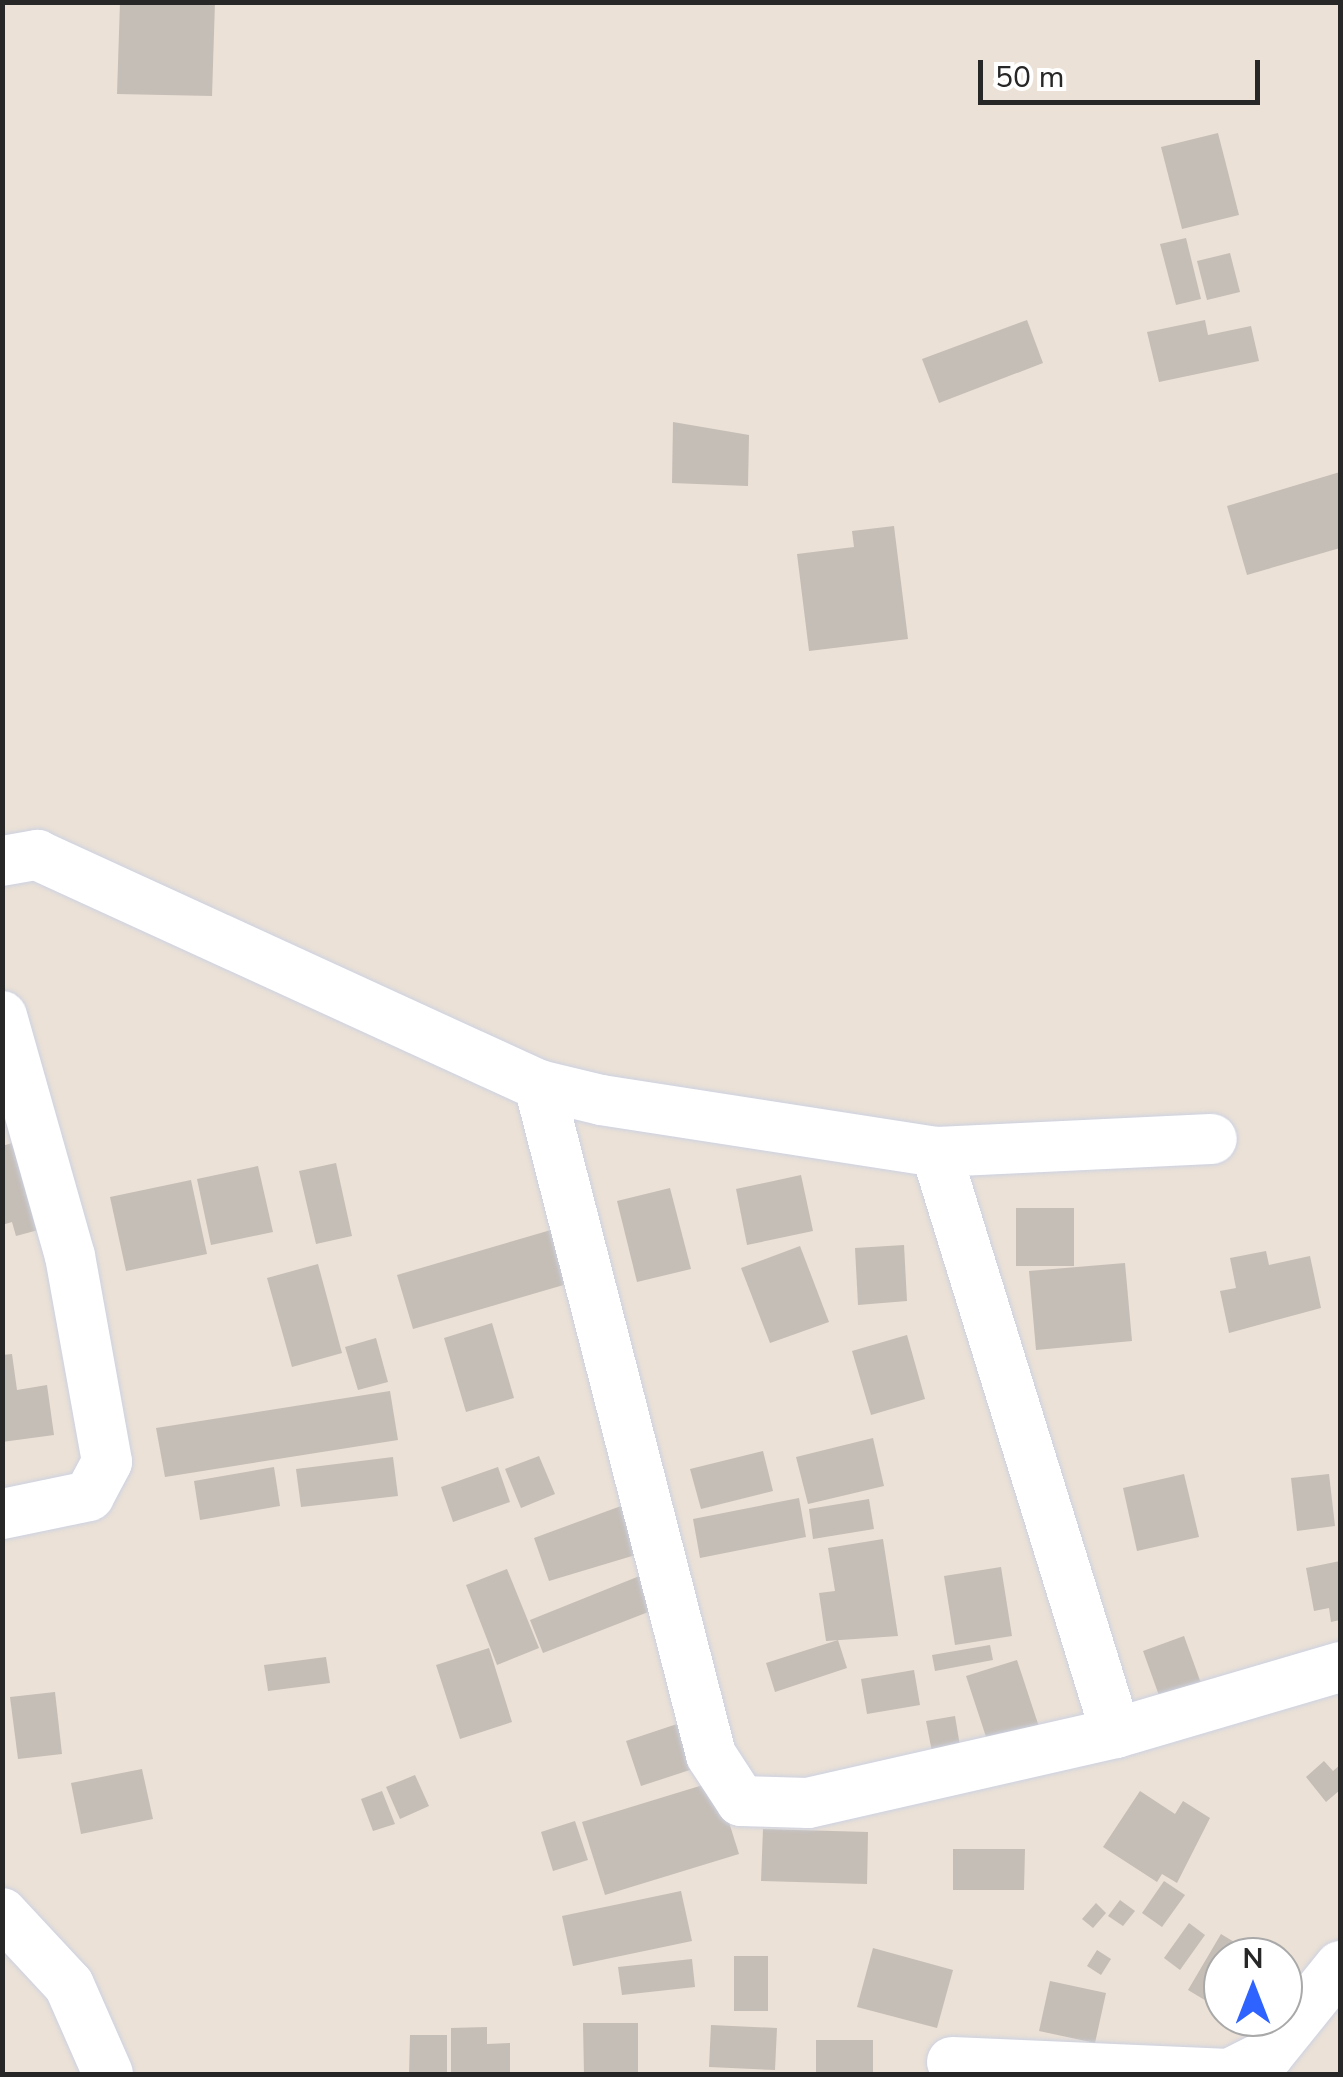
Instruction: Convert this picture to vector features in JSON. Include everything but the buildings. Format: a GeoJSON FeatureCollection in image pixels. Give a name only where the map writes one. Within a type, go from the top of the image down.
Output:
{"type":"FeatureCollection","features":[{"type":"Feature","properties":{"kind":"street"},"geometry":{"type":"LineString","coordinates":[[2,861],[36,855],[539,1086],[936,1152],[1212,1139]]}},
{"type":"Feature","properties":{"kind":"street"},"geometry":{"type":"LineString","coordinates":[[2,1016],[70,1256],[107,1462],[89,1496],[2,1514]]}},
{"type":"Feature","properties":{"kind":"street"},"geometry":{"type":"LineString","coordinates":[[539,1086],[724,1787],[741,1801],[808,1803],[1116,1733],[1340,1667]]}},
{"type":"Feature","properties":{"kind":"street"},"geometry":{"type":"LineString","coordinates":[[936,1152],[1116,1733]]}},
{"type":"Feature","properties":{"kind":"street"},"geometry":{"type":"LineString","coordinates":[[2,1912],[69,1985],[108,2074]]}},
{"type":"Feature","properties":{"kind":"street"},"geometry":{"type":"LineString","coordinates":[[952,2062],[1229,2074],[1269,2054],[1340,1966]]}}]}
